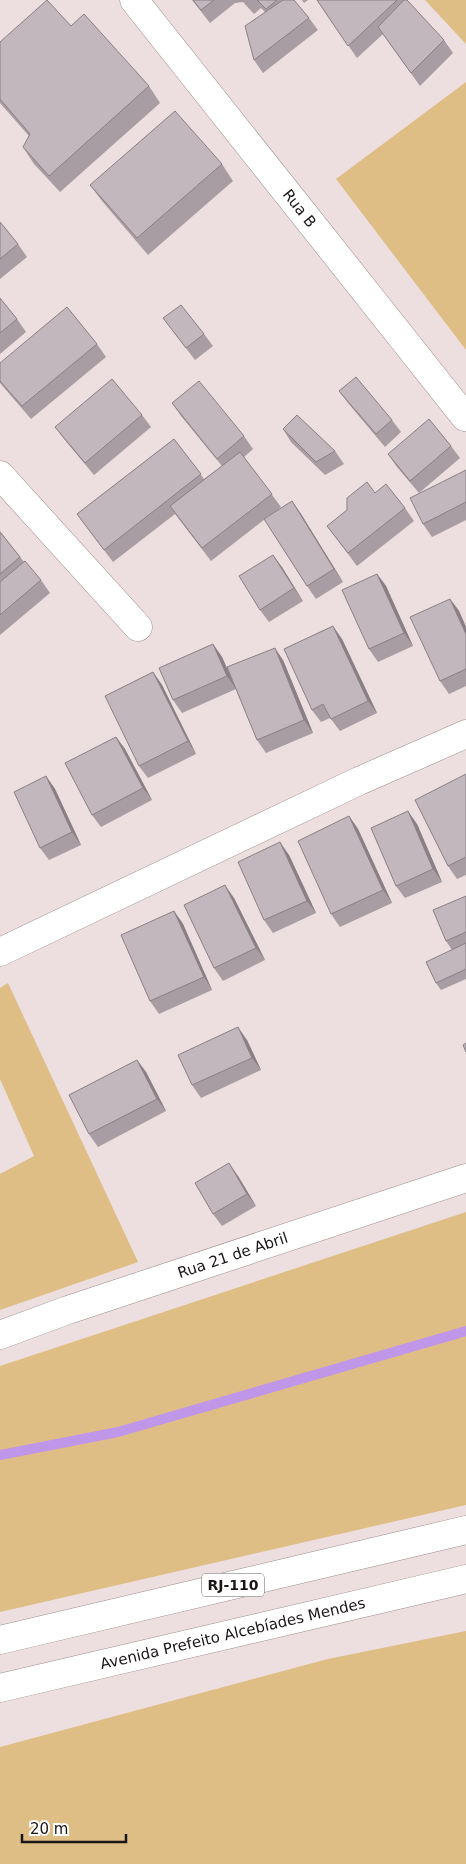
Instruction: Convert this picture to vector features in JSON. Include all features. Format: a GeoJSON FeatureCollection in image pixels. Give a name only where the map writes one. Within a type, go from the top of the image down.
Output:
{"type":"FeatureCollection","features":[{"type":"Feature","properties":{"kind":"street","name":"Rua B"},"geometry":{"type":"LineString","coordinates":[[134,0],[465,417]]}},
{"type":"Feature","properties":{"kind":"street"},"geometry":{"type":"LineString","coordinates":[[0,475],[138,627]]}},
{"type":"Feature","properties":{"kind":"street"},"geometry":{"type":"LineString","coordinates":[[0,952],[359,781],[466,734]]}},
{"type":"Feature","properties":{"kind":"street","name":"Rua 21 de Abril"},"geometry":{"type":"LineString","coordinates":[[0,1335],[68,1310],[466,1178]]}},
{"type":"Feature","properties":{"kind":"street","name":"RJ-110"},"geometry":{"type":"LineString","coordinates":[[0,1640],[466,1530]]}},
{"type":"Feature","properties":{"kind":"street","name":"Avenida Prefeito Alcebíades Mendes"},"geometry":{"type":"LineString","coordinates":[[0,1688],[466,1579]]}},
{"type":"Feature","properties":{"kind":"shaded area"},"geometry":{"type":"Polygon","coordinates":[[[425,0],[466,0],[466,44],[425,0]]]}},
{"type":"Feature","properties":{"kind":"shaded area"},"geometry":{"type":"Polygon","coordinates":[[[466,82],[466,350],[336,179],[466,82]]]}},
{"type":"Feature","properties":{"kind":"shaded area"},"geometry":{"type":"Polygon","coordinates":[[[8,983],[138,1262],[0,1310],[0,1174],[34,1156],[0,1079],[0,988],[8,983]]]}},
{"type":"Feature","properties":{"kind":"shaded area"},"geometry":{"type":"Polygon","coordinates":[[[466,1212],[466,1505],[0,1612],[0,1366],[466,1212]]]}},
{"type":"Feature","properties":{"kind":"shaded area"},"geometry":{"type":"Polygon","coordinates":[[[466,1631],[466,1864],[0,1864],[0,1747],[328,1659],[466,1631]]]}},
{"type":"Feature","properties":{"kind":"building"},"geometry":{"type":"Polygon","coordinates":[[[47,0],[71,26],[84,14],[149,86],[49,176],[23,147],[30,134],[0,99],[0,42],[47,0]]]}},
{"type":"Feature","properties":{"kind":"building"},"geometry":{"type":"Polygon","coordinates":[[[193,0],[214,0],[201,10],[193,0]]]}},
{"type":"Feature","properties":{"kind":"building"},"geometry":{"type":"Polygon","coordinates":[[[257,0],[277,0],[266,9],[257,0]]]}},
{"type":"Feature","properties":{"kind":"building"},"geometry":{"type":"Polygon","coordinates":[[[283,0],[294,0],[309,18],[254,60],[245,26],[283,0]]]}},
{"type":"Feature","properties":{"kind":"building"},"geometry":{"type":"Polygon","coordinates":[[[317,0],[397,0],[348,46],[317,0]]]}},
{"type":"Feature","properties":{"kind":"building"},"geometry":{"type":"Polygon","coordinates":[[[404,0],[407,0],[444,40],[411,73],[378,27],[404,0]]]}},
{"type":"Feature","properties":{"kind":"building"},"geometry":{"type":"Polygon","coordinates":[[[175,111],[222,164],[137,238],[90,185],[175,111]]]}},
{"type":"Feature","properties":{"kind":"building"},"geometry":{"type":"Polygon","coordinates":[[[0,222],[18,244],[0,259],[0,222]]]}},
{"type":"Feature","properties":{"kind":"building"},"geometry":{"type":"Polygon","coordinates":[[[0,298],[17,319],[0,333],[0,298]]]}},
{"type":"Feature","properties":{"kind":"building"},"geometry":{"type":"Polygon","coordinates":[[[181,305],[204,334],[186,348],[163,318],[181,305]]]}},
{"type":"Feature","properties":{"kind":"building"},"geometry":{"type":"Polygon","coordinates":[[[67,307],[97,344],[22,406],[0,381],[0,363],[67,307]]]}},
{"type":"Feature","properties":{"kind":"building"},"geometry":{"type":"Polygon","coordinates":[[[356,377],[392,420],[376,434],[339,391],[356,377]]]}},
{"type":"Feature","properties":{"kind":"building"},"geometry":{"type":"Polygon","coordinates":[[[112,379],[142,415],[85,463],[55,427],[112,379]]]}},
{"type":"Feature","properties":{"kind":"building"},"geometry":{"type":"Polygon","coordinates":[[[199,381],[244,436],[217,459],[172,403],[199,381]]]}},
{"type":"Feature","properties":{"kind":"building"},"geometry":{"type":"Polygon","coordinates":[[[297,415],[335,451],[316,462],[283,429],[297,415]]]}},
{"type":"Feature","properties":{"kind":"building"},"geometry":{"type":"Polygon","coordinates":[[[429,419],[451,446],[410,481],[388,454],[429,419]]]}},
{"type":"Feature","properties":{"kind":"building"},"geometry":{"type":"Polygon","coordinates":[[[174,439],[201,474],[104,550],[77,514],[174,439]]]}},
{"type":"Feature","properties":{"kind":"building"},"geometry":{"type":"Polygon","coordinates":[[[240,452],[272,494],[202,548],[170,506],[240,452]]]}},
{"type":"Feature","properties":{"kind":"building"},"geometry":{"type":"Polygon","coordinates":[[[466,470],[466,502],[423,524],[410,498],[466,470]]]}},
{"type":"Feature","properties":{"kind":"building"},"geometry":{"type":"Polygon","coordinates":[[[367,482],[375,493],[386,484],[405,508],[348,553],[327,526],[347,510],[347,498],[367,482]]]}},
{"type":"Feature","properties":{"kind":"building"},"geometry":{"type":"Polygon","coordinates":[[[292,501],[334,569],[307,586],[264,519],[292,501]]]}},
{"type":"Feature","properties":{"kind":"building"},"geometry":{"type":"Polygon","coordinates":[[[0,532],[20,557],[0,574],[0,532]]]}},
{"type":"Feature","properties":{"kind":"building"},"geometry":{"type":"Polygon","coordinates":[[[273,555],[294,588],[260,610],[239,576],[273,555]]]}},
{"type":"Feature","properties":{"kind":"building"},"geometry":{"type":"Polygon","coordinates":[[[25,561],[41,580],[0,615],[0,582],[25,561]]]}},
{"type":"Feature","properties":{"kind":"building"},"geometry":{"type":"Polygon","coordinates":[[[377,574],[404,633],[369,649],[342,590],[377,574]]]}},
{"type":"Feature","properties":{"kind":"building"},"geometry":{"type":"Polygon","coordinates":[[[450,599],[466,634],[466,669],[440,681],[410,617],[450,599]]]}},
{"type":"Feature","properties":{"kind":"building"},"geometry":{"type":"Polygon","coordinates":[[[333,626],[368,701],[331,719],[323,704],[312,710],[284,649],[333,626]]]}},
{"type":"Feature","properties":{"kind":"building"},"geometry":{"type":"Polygon","coordinates":[[[213,644],[227,676],[173,700],[159,668],[213,644]]]}},
{"type":"Feature","properties":{"kind":"building"},"geometry":{"type":"Polygon","coordinates":[[[275,648],[304,720],[257,740],[227,667],[275,648]]]}},
{"type":"Feature","properties":{"kind":"building"},"geometry":{"type":"Polygon","coordinates":[[[153,672],[188,741],[139,766],[105,696],[153,672]]]}},
{"type":"Feature","properties":{"kind":"building"},"geometry":{"type":"Polygon","coordinates":[[[116,737],[143,788],[92,815],[65,763],[116,737]]]}},
{"type":"Feature","properties":{"kind":"building"},"geometry":{"type":"Polygon","coordinates":[[[466,774],[466,857],[448,866],[415,800],[466,774]]]}},
{"type":"Feature","properties":{"kind":"building"},"geometry":{"type":"Polygon","coordinates":[[[46,776],[72,832],[40,848],[14,792],[46,776]]]}},
{"type":"Feature","properties":{"kind":"building"},"geometry":{"type":"Polygon","coordinates":[[[408,811],[433,869],[396,886],[371,828],[408,811]]]}},
{"type":"Feature","properties":{"kind":"building"},"geometry":{"type":"Polygon","coordinates":[[[349,816],[383,890],[331,914],[298,841],[349,816]]]}},
{"type":"Feature","properties":{"kind":"building"},"geometry":{"type":"Polygon","coordinates":[[[280,842],[307,901],[264,920],[238,862],[280,842]]]}},
{"type":"Feature","properties":{"kind":"building"},"geometry":{"type":"Polygon","coordinates":[[[225,885],[256,948],[214,968],[184,905],[225,885]]]}},
{"type":"Feature","properties":{"kind":"building"},"geometry":{"type":"Polygon","coordinates":[[[466,896],[466,932],[446,941],[433,910],[466,896]]]}},
{"type":"Feature","properties":{"kind":"building"},"geometry":{"type":"Polygon","coordinates":[[[174,911],[204,977],[150,1001],[121,935],[174,911]]]}},
{"type":"Feature","properties":{"kind":"building"},"geometry":{"type":"Polygon","coordinates":[[[466,943],[466,969],[436,983],[426,962],[466,943]]]}},
{"type":"Feature","properties":{"kind":"building"},"geometry":{"type":"Polygon","coordinates":[[[238,1027],[252,1058],[192,1085],[178,1055],[238,1027]]]}},
{"type":"Feature","properties":{"kind":"building"},"geometry":{"type":"Polygon","coordinates":[[[137,1060],[157,1099],[89,1134],[69,1095],[137,1060]]]}},
{"type":"Feature","properties":{"kind":"building"},"geometry":{"type":"Polygon","coordinates":[[[229,1163],[247,1194],[213,1214],[195,1183],[229,1163]]]}},
{"type":"Feature","properties":{"kind":"waterway"},"geometry":{"type":"LineString","coordinates":[[0,1455],[118,1432],[466,1331]]}}]}
